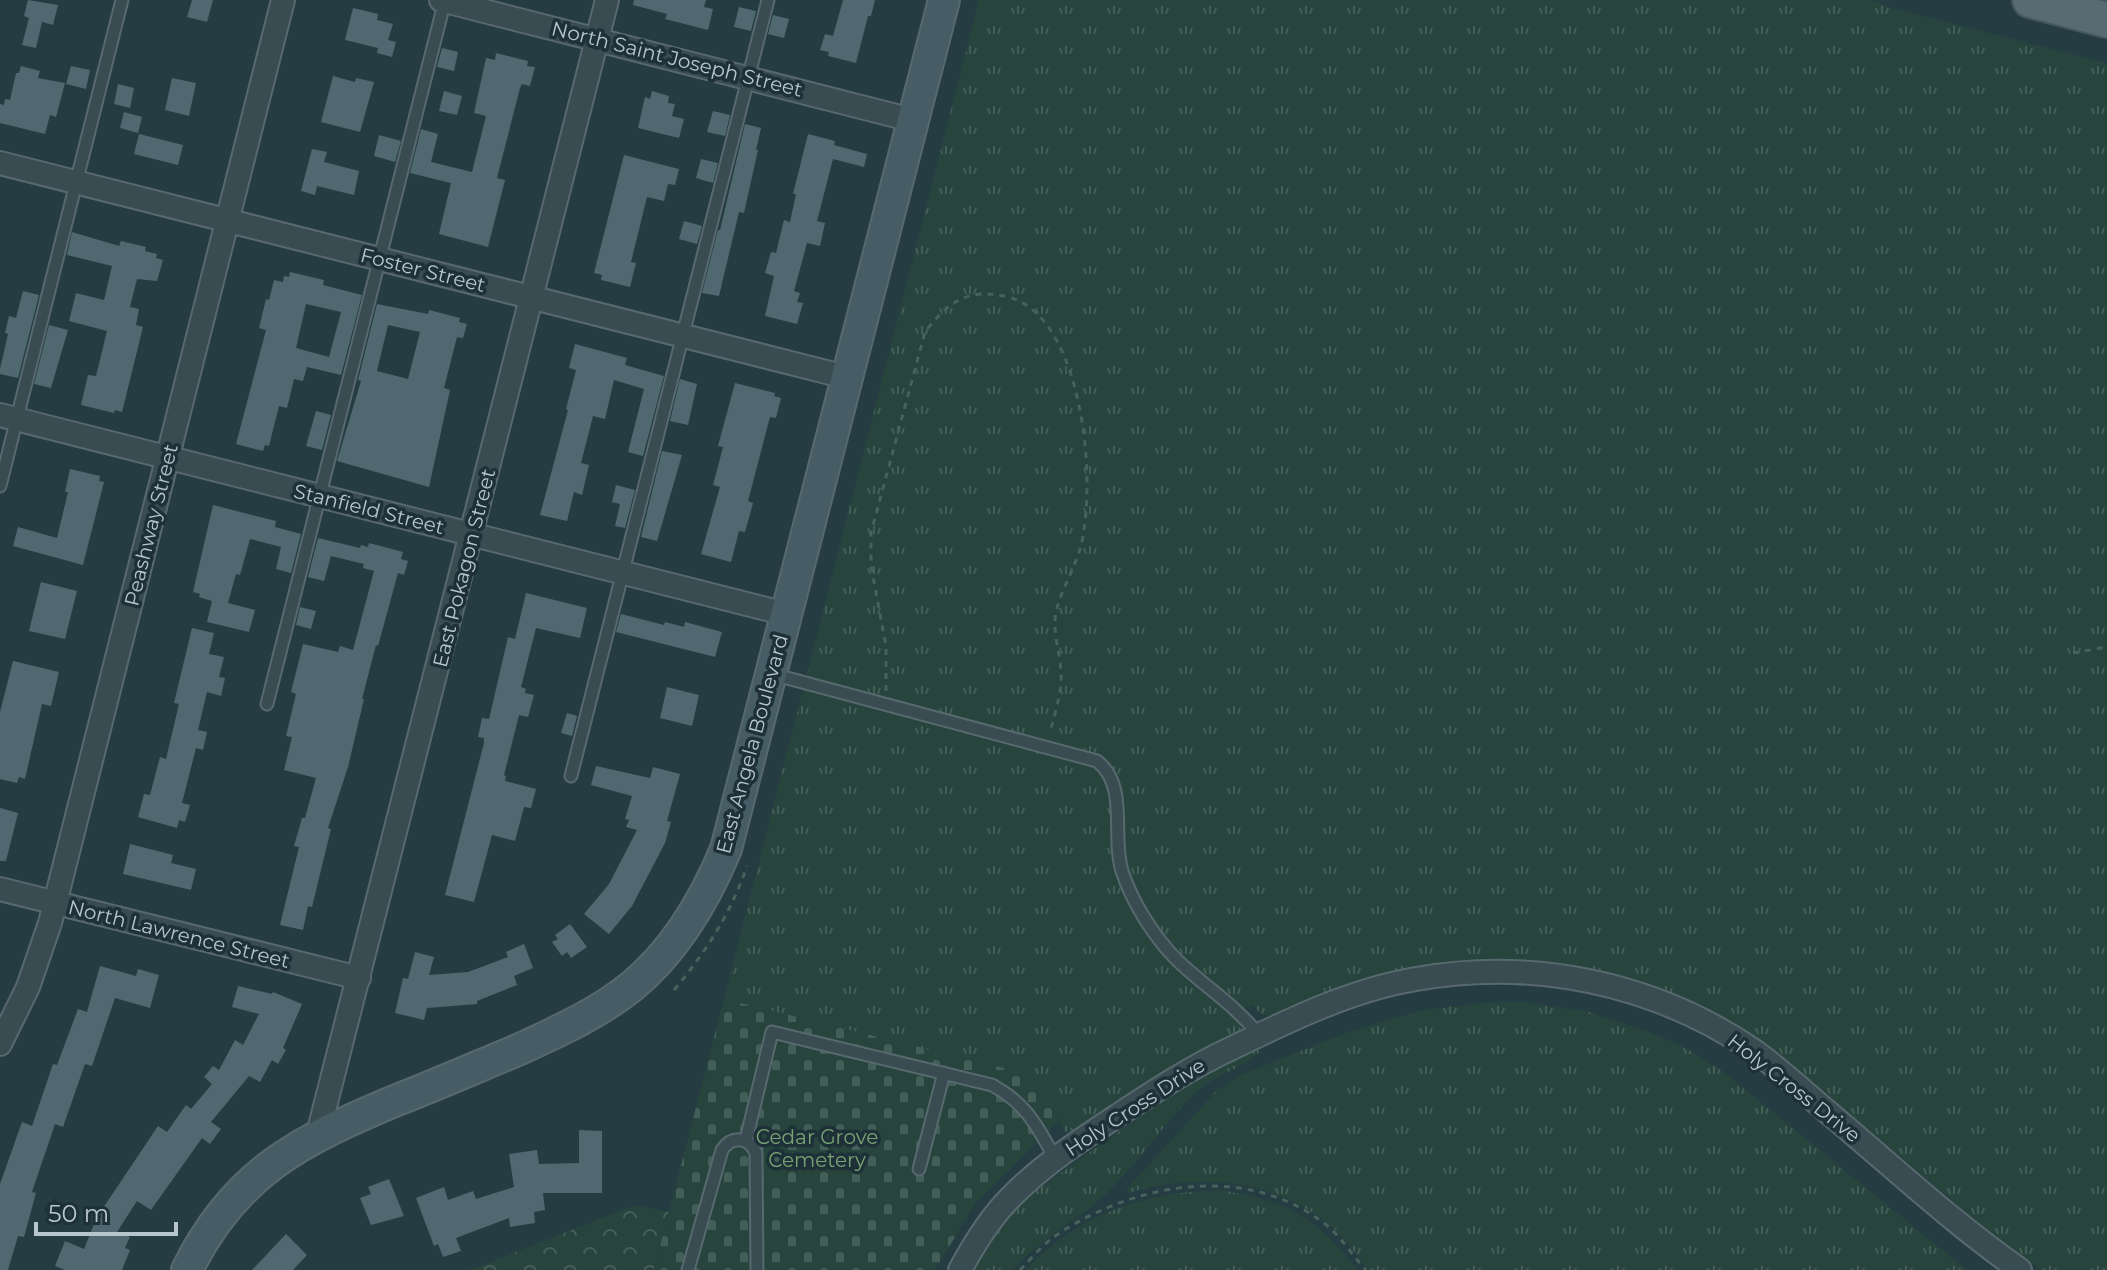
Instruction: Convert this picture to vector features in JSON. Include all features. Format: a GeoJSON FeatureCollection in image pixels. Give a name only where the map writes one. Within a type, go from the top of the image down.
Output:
{"type":"FeatureCollection","features":[{"type":"Feature","properties":{"kind":"main road","name":"East Angela Boulevard"},"geometry":{"type":"LineString","coordinates":[[187,1270],[198,1247],[229,1203],[275,1161],[318,1134],[589,1016],[632,986],[659,961],[700,905],[726,849],[944,0]]}},
{"type":"Feature","properties":{"kind":"main road"},"geometry":{"type":"LineString","coordinates":[[2030,0],[2107,20]]}},
{"type":"Feature","properties":{"kind":"street","name":"Peashway Street"},"geometry":{"type":"LineString","coordinates":[[0,1044],[28,987],[55,903],[283,0]]}},
{"type":"Feature","properties":{"kind":"street","name":"North Saint Joseph Street"},"geometry":{"type":"LineString","coordinates":[[444,0],[912,120]]}},
{"type":"Feature","properties":{"kind":"street","name":"East Pokagon Street"},"geometry":{"type":"LineString","coordinates":[[318,1134],[607,0]]}},
{"type":"Feature","properties":{"kind":"street","name":"Foster Street"},"geometry":{"type":"LineString","coordinates":[[0,163],[846,377]]}},
{"type":"Feature","properties":{"kind":"street","name":"Stanfield Street"},"geometry":{"type":"LineString","coordinates":[[8,418],[786,614]]}},
{"type":"Feature","properties":{"kind":"street","name":"North Lawrence Street"},"geometry":{"type":"LineString","coordinates":[[0,889],[359,978]]}},
{"type":"Feature","properties":{"kind":"street","name":"Holy Cross Drive"},"geometry":{"type":"LineString","coordinates":[[960,1270],[992,1218],[1028,1181],[1078,1141],[1190,1068],[1293,1018],[1373,990],[1429,977],[1517,971],[1563,975],[1618,988],[1666,1003],[1711,1025],[1754,1051],[2016,1269]]}},
{"type":"Feature","properties":{"kind":"lane"},"geometry":{"type":"LineString","coordinates":[[0,486],[8,418],[75,182],[122,0]]}},
{"type":"Feature","properties":{"kind":"lane"},"geometry":{"type":"LineString","coordinates":[[267,704],[444,0]]}},
{"type":"Feature","properties":{"kind":"lane"},"geometry":{"type":"LineString","coordinates":[[571,776],[768,0]]}},
{"type":"Feature","properties":{"kind":"lane"},"geometry":{"type":"LineString","coordinates":[[771,674],[1097,761],[1114,780],[1117,845],[1122,871],[1155,934],[1177,960],[1240,1011],[1259,1035]]}},
{"type":"Feature","properties":{"kind":"lane"},"geometry":{"type":"LineString","coordinates":[[746,1140],[772,1032],[992,1085],[1026,1109],[1056,1160]]}},
{"type":"Feature","properties":{"kind":"lane"},"geometry":{"type":"LineString","coordinates":[[919,1169],[944,1073]]}},
{"type":"Feature","properties":{"kind":"lane"},"geometry":{"type":"LineString","coordinates":[[688,1270],[722,1150],[734,1139],[746,1140],[756,1153],[757,1270]]}},
{"type":"Feature","properties":{"kind":"path"},"geometry":{"type":"LineString","coordinates":[[882,703],[887,671],[886,646],[871,566],[871,533],[925,332],[943,309],[964,297],[985,294],[1006,297],[1023,302],[1043,318],[1062,351],[1086,444],[1085,516],[1080,548],[1056,613],[1062,677],[1046,748]]}},
{"type":"Feature","properties":{"kind":"path"},"geometry":{"type":"LineString","coordinates":[[2073,653],[2107,647]]}},
{"type":"Feature","properties":{"kind":"path"},"geometry":{"type":"LineString","coordinates":[[1020,1270],[1053,1237],[1106,1207],[1147,1193],[1198,1185],[1232,1187],[1266,1194],[1297,1207],[1330,1229],[1366,1270]]}},
{"type":"Feature","properties":{"kind":"green space"},"geometry":{"type":"Polygon","coordinates":[[[979,0],[1870,0],[2107,63],[2107,1270],[2041,1270],[2009,1248],[1773,1050],[1737,1027],[1667,991],[1595,969],[1517,961],[1438,964],[1368,980],[1270,1017],[1252,1005],[1235,1014],[1242,1023],[1240,1031],[1178,1061],[1077,1129],[1065,1132],[1053,1112],[724,999],[979,0]]]}},
{"type":"Feature","properties":{"kind":"green space","name":"Cedar Grove Cemetery"},"geometry":{"type":"Polygon","coordinates":[[[724,999],[1008,1069],[1038,1090],[1058,1122],[975,1204],[935,1270],[654,1270],[724,999]]]}},
{"type":"Feature","properties":{"kind":"green space"},"geometry":{"type":"Polygon","coordinates":[[[1523,1002],[1586,1011],[1680,1045],[1721,1070],[1967,1270],[1369,1270],[1328,1224],[1283,1197],[1233,1184],[1207,1182],[1180,1183],[1129,1193],[1126,1190],[1217,1090],[1238,1076],[1349,1032],[1422,1010],[1523,1002]]]}},
{"type":"Feature","properties":{"kind":"green space"},"geometry":{"type":"Polygon","coordinates":[[[1257,1048],[1259,1052],[1250,1060],[1202,1087],[1103,1197],[1013,1270],[974,1270],[1007,1219],[1031,1194],[1183,1086],[1257,1048]]]}},
{"type":"Feature","properties":{"kind":"green space"},"geometry":{"type":"Polygon","coordinates":[[[1219,1190],[1265,1200],[1298,1214],[1326,1236],[1358,1270],[1025,1270],[1068,1234],[1114,1210],[1163,1196],[1219,1190]]]}},
{"type":"Feature","properties":{"kind":"green space"},"geometry":{"type":"Polygon","coordinates":[[[635,1205],[669,1212],[654,1270],[470,1270],[635,1205]]]}},
{"type":"Feature","properties":{"kind":"building"},"geometry":{"type":"Polygon","coordinates":[[[28,0],[58,5],[53,25],[42,22],[36,48],[22,45],[29,18],[24,16],[28,0]]]}},
{"type":"Feature","properties":{"kind":"building"},"geometry":{"type":"Polygon","coordinates":[[[192,0],[213,0],[207,22],[187,17],[192,0]]]}},
{"type":"Feature","properties":{"kind":"building"},"geometry":{"type":"Polygon","coordinates":[[[634,0],[706,0],[704,7],[713,9],[708,30],[665,19],[667,14],[633,5],[634,0]]]}},
{"type":"Feature","properties":{"kind":"building"},"geometry":{"type":"Polygon","coordinates":[[[843,0],[875,0],[856,63],[828,56],[829,52],[820,50],[825,34],[833,36],[843,0]]]}},
{"type":"Feature","properties":{"kind":"building"},"geometry":{"type":"Polygon","coordinates":[[[739,7],[756,11],[751,31],[734,27],[739,7]]]}},
{"type":"Feature","properties":{"kind":"building"},"geometry":{"type":"Polygon","coordinates":[[[353,8],[378,14],[377,20],[393,24],[388,40],[396,42],[392,57],[377,53],[378,48],[345,40],[353,8]]]}},
{"type":"Feature","properties":{"kind":"building"},"geometry":{"type":"Polygon","coordinates":[[[773,15],[789,19],[784,38],[768,34],[773,15]]]}},
{"type":"Feature","properties":{"kind":"building"},"geometry":{"type":"Polygon","coordinates":[[[442,48],[458,52],[454,71],[437,67],[442,48]]]}},
{"type":"Feature","properties":{"kind":"building"},"geometry":{"type":"Polygon","coordinates":[[[496,53],[528,61],[527,66],[535,67],[530,86],[522,84],[520,88],[497,178],[505,180],[488,247],[439,234],[451,183],[410,173],[421,129],[438,134],[431,162],[472,172],[486,116],[474,113],[486,58],[495,60],[496,53]]]}},
{"type":"Feature","properties":{"kind":"building"},"geometry":{"type":"Polygon","coordinates":[[[21,66],[40,71],[38,78],[65,83],[56,117],[50,115],[45,134],[0,123],[0,104],[4,105],[5,99],[10,100],[16,73],[19,73],[21,66]]]}},
{"type":"Feature","properties":{"kind":"building"},"geometry":{"type":"Polygon","coordinates":[[[71,66],[90,70],[86,89],[66,84],[71,66]]]}},
{"type":"Feature","properties":{"kind":"building"},"geometry":{"type":"Polygon","coordinates":[[[333,76],[355,82],[356,78],[374,82],[360,132],[321,122],[333,76]]]}},
{"type":"Feature","properties":{"kind":"building"},"geometry":{"type":"Polygon","coordinates":[[[172,78],[196,83],[189,116],[165,110],[172,78]]]}},
{"type":"Feature","properties":{"kind":"building"},"geometry":{"type":"Polygon","coordinates":[[[118,84],[134,88],[130,108],[114,104],[118,84]]]}},
{"type":"Feature","properties":{"kind":"building"},"geometry":{"type":"Polygon","coordinates":[[[444,91],[462,96],[457,115],[439,111],[444,91]]]}},
{"type":"Feature","properties":{"kind":"building"},"geometry":{"type":"Polygon","coordinates":[[[652,91],[669,96],[668,103],[675,104],[672,116],[684,119],[679,138],[638,128],[645,97],[650,99],[652,91]]]}},
{"type":"Feature","properties":{"kind":"building"},"geometry":{"type":"Polygon","coordinates":[[[713,111],[730,115],[725,136],[707,132],[713,111]]]}},
{"type":"Feature","properties":{"kind":"building"},"geometry":{"type":"Polygon","coordinates":[[[124,112],[142,117],[138,133],[120,128],[124,112]]]}},
{"type":"Feature","properties":{"kind":"building"},"geometry":{"type":"Polygon","coordinates":[[[745,124],[761,128],[744,213],[739,212],[719,296],[702,293],[720,230],[745,124]]]}},
{"type":"Feature","properties":{"kind":"building"},"geometry":{"type":"Polygon","coordinates":[[[139,134],[183,145],[178,165],[134,154],[139,134]]]}},
{"type":"Feature","properties":{"kind":"building"},"geometry":{"type":"Polygon","coordinates":[[[808,134],[867,154],[864,167],[833,159],[817,221],[825,223],[820,246],[807,243],[794,291],[800,293],[797,302],[803,303],[797,324],[765,316],[774,276],[765,273],[771,252],[776,253],[784,220],[790,222],[796,194],[793,194],[808,134]]]}},
{"type":"Feature","properties":{"kind":"building"},"geometry":{"type":"Polygon","coordinates":[[[379,135],[401,141],[395,162],[374,156],[379,135]]]}},
{"type":"Feature","properties":{"kind":"building"},"geometry":{"type":"Polygon","coordinates":[[[312,149],[327,152],[324,162],[359,171],[354,195],[317,186],[315,195],[301,191],[312,149]]]}},
{"type":"Feature","properties":{"kind":"building"},"geometry":{"type":"Polygon","coordinates":[[[624,155],[679,169],[675,185],[668,184],[664,201],[647,197],[631,262],[636,263],[630,287],[601,280],[602,275],[594,273],[624,155]]]}},
{"type":"Feature","properties":{"kind":"building"},"geometry":{"type":"Polygon","coordinates":[[[701,159],[718,163],[713,183],[696,178],[701,159]]]}},
{"type":"Feature","properties":{"kind":"building"},"geometry":{"type":"Polygon","coordinates":[[[684,221],[702,226],[697,244],[679,239],[684,221]]]}},
{"type":"Feature","properties":{"kind":"building"},"geometry":{"type":"Polygon","coordinates":[[[72,232],[119,246],[121,241],[146,247],[145,251],[157,254],[156,258],[163,260],[157,281],[137,279],[130,307],[139,309],[136,325],[143,327],[122,412],[81,405],[88,375],[96,376],[107,331],[69,321],[76,293],[104,300],[112,266],[67,255],[72,232]]]}},
{"type":"Feature","properties":{"kind":"building"},"geometry":{"type":"Polygon","coordinates":[[[290,272],[324,280],[323,285],[362,295],[341,375],[307,367],[303,381],[294,379],[287,408],[279,406],[269,446],[265,445],[263,451],[236,444],[266,330],[259,328],[266,299],[269,300],[274,280],[283,282],[284,276],[289,277],[290,272]],[[306,304],[296,348],[329,357],[341,312],[306,304]]]}},
{"type":"Feature","properties":{"kind":"building"},"geometry":{"type":"Polygon","coordinates":[[[23,291],[39,295],[18,378],[0,374],[0,369],[9,316],[16,318],[23,291]]]}},
{"type":"Feature","properties":{"kind":"building"},"geometry":{"type":"Polygon","coordinates":[[[377,304],[428,314],[429,310],[460,318],[459,322],[467,324],[463,338],[457,337],[444,388],[450,390],[429,487],[337,461],[361,381],[358,380],[377,304]],[[388,325],[377,371],[408,379],[420,332],[388,325]]]}},
{"type":"Feature","properties":{"kind":"building"},"geometry":{"type":"Polygon","coordinates":[[[49,325],[68,330],[51,388],[34,384],[49,325]]]}},
{"type":"Feature","properties":{"kind":"building"},"geometry":{"type":"Polygon","coordinates":[[[575,344],[627,358],[625,365],[664,376],[643,456],[628,452],[644,389],[614,380],[605,419],[593,416],[581,463],[589,465],[582,495],[574,492],[567,521],[540,515],[568,410],[576,370],[569,368],[575,344]]]}},
{"type":"Feature","properties":{"kind":"building"},"geometry":{"type":"Polygon","coordinates":[[[680,379],[697,384],[688,425],[670,421],[680,379]]]}},
{"type":"Feature","properties":{"kind":"building"},"geometry":{"type":"Polygon","coordinates":[[[735,383],[775,393],[774,396],[781,398],[776,418],[770,417],[748,501],[753,503],[745,532],[739,531],[731,562],[701,554],[720,487],[713,485],[723,447],[718,446],[735,383]]]}},
{"type":"Feature","properties":{"kind":"building"},"geometry":{"type":"Polygon","coordinates":[[[316,411],[331,415],[322,450],[306,446],[316,411]]]}},
{"type":"Feature","properties":{"kind":"building"},"geometry":{"type":"Polygon","coordinates":[[[662,451],[682,455],[657,541],[641,537],[662,451]]]}},
{"type":"Feature","properties":{"kind":"building"},"geometry":{"type":"Polygon","coordinates":[[[70,469],[100,476],[99,481],[104,482],[83,565],[13,546],[18,527],[57,538],[70,469]]]}},
{"type":"Feature","properties":{"kind":"building"},"geometry":{"type":"Polygon","coordinates":[[[616,485],[635,490],[625,528],[615,526],[620,504],[612,502],[616,485]]]}},
{"type":"Feature","properties":{"kind":"building"},"geometry":{"type":"Polygon","coordinates":[[[213,505],[276,521],[275,527],[301,534],[291,573],[276,569],[281,547],[250,539],[228,603],[255,610],[249,632],[207,622],[212,601],[193,592],[213,505]]]}},
{"type":"Feature","properties":{"kind":"building"},"geometry":{"type":"Polygon","coordinates":[[[318,538],[360,548],[361,545],[368,547],[369,543],[403,552],[401,559],[408,561],[404,575],[398,573],[376,645],[348,767],[328,828],[331,829],[312,907],[308,906],[303,930],[280,925],[299,847],[294,846],[316,778],[284,770],[292,737],[286,736],[296,694],[291,692],[303,644],[338,652],[340,646],[353,650],[374,571],[363,568],[364,564],[331,556],[324,581],[308,577],[318,538]]]}},
{"type":"Feature","properties":{"kind":"building"},"geometry":{"type":"Polygon","coordinates":[[[41,582],[77,591],[65,639],[29,631],[41,582]]]}},
{"type":"Feature","properties":{"kind":"building"},"geometry":{"type":"Polygon","coordinates":[[[526,593],[587,608],[580,638],[536,628],[521,687],[526,689],[525,693],[534,695],[528,717],[519,715],[504,775],[505,781],[536,789],[531,808],[524,807],[515,841],[492,835],[474,902],[445,895],[484,743],[484,738],[478,737],[482,718],[489,719],[508,637],[515,639],[526,593]]]}},
{"type":"Feature","properties":{"kind":"building"},"geometry":{"type":"Polygon","coordinates":[[[300,607],[316,611],[311,629],[296,625],[300,607]]]}},
{"type":"Feature","properties":{"kind":"building"},"geometry":{"type":"Polygon","coordinates":[[[621,614],[664,625],[665,622],[684,627],[685,622],[722,632],[715,657],[616,632],[621,614]]]}},
{"type":"Feature","properties":{"kind":"building"},"geometry":{"type":"Polygon","coordinates":[[[192,628],[214,633],[209,654],[224,657],[219,677],[225,678],[221,696],[207,692],[198,730],[207,732],[203,750],[196,748],[182,803],[190,805],[185,822],[179,820],[177,828],[138,817],[144,794],[150,795],[160,757],[166,759],[179,704],[174,703],[192,628]]]}},
{"type":"Feature","properties":{"kind":"building"},"geometry":{"type":"Polygon","coordinates":[[[13,661],[59,672],[51,706],[42,704],[25,779],[19,777],[17,783],[0,779],[0,712],[13,661]]]}},
{"type":"Feature","properties":{"kind":"building"},"geometry":{"type":"Polygon","coordinates":[[[667,687],[699,695],[692,726],[660,718],[667,687]]]}},
{"type":"Feature","properties":{"kind":"building"},"geometry":{"type":"Polygon","coordinates":[[[567,713],[577,716],[572,736],[561,733],[567,713]]]}},
{"type":"Feature","properties":{"kind":"building"},"geometry":{"type":"Polygon","coordinates":[[[596,766],[650,778],[653,767],[680,774],[667,821],[671,822],[665,843],[632,906],[609,934],[584,914],[609,884],[637,830],[626,827],[629,820],[625,819],[632,796],[591,785],[596,766]]]}},
{"type":"Feature","properties":{"kind":"building"},"geometry":{"type":"Polygon","coordinates":[[[0,808],[18,813],[6,861],[0,861],[0,808]]]}},
{"type":"Feature","properties":{"kind":"building"},"geometry":{"type":"Polygon","coordinates":[[[130,844],[173,855],[171,863],[196,869],[191,890],[123,874],[130,844]]]}},
{"type":"Feature","properties":{"kind":"building"},"geometry":{"type":"Polygon","coordinates":[[[570,924],[587,947],[571,958],[567,952],[562,956],[552,942],[558,939],[555,935],[570,924]]]}},
{"type":"Feature","properties":{"kind":"building"},"geometry":{"type":"Polygon","coordinates":[[[524,944],[533,968],[514,976],[517,985],[477,1001],[477,1004],[427,1008],[424,1020],[395,1013],[403,978],[408,979],[415,952],[434,957],[429,975],[468,972],[508,957],[506,952],[524,944]]]}},
{"type":"Feature","properties":{"kind":"building"},"geometry":{"type":"Polygon","coordinates":[[[100,966],[136,976],[138,969],[159,975],[150,1008],[115,998],[92,1066],[85,1064],[63,1127],[55,1124],[32,1192],[36,1193],[24,1237],[18,1236],[8,1270],[0,1270],[0,1184],[22,1122],[32,1126],[53,1064],[57,1065],[78,1009],[87,1012],[100,966]]]}},
{"type":"Feature","properties":{"kind":"building"},"geometry":{"type":"Polygon","coordinates":[[[238,986],[273,992],[302,1004],[278,1064],[272,1060],[260,1082],[249,1076],[211,1122],[221,1129],[210,1144],[202,1138],[151,1210],[137,1201],[117,1232],[130,1237],[125,1248],[130,1250],[122,1270],[65,1270],[55,1266],[65,1241],[84,1249],[97,1217],[158,1126],[167,1132],[186,1105],[191,1109],[212,1084],[204,1077],[213,1066],[219,1070],[235,1040],[243,1045],[259,1014],[232,1007],[238,986]]]}},
{"type":"Feature","properties":{"kind":"building"},"geometry":{"type":"Polygon","coordinates":[[[579,1130],[602,1131],[602,1193],[543,1193],[545,1210],[534,1212],[535,1223],[510,1227],[509,1218],[456,1238],[461,1251],[443,1257],[438,1244],[434,1246],[416,1198],[444,1187],[448,1200],[473,1191],[476,1199],[514,1187],[509,1154],[537,1150],[539,1164],[579,1163],[579,1130]]]}},
{"type":"Feature","properties":{"kind":"building"},"geometry":{"type":"Polygon","coordinates":[[[389,1179],[404,1216],[371,1225],[360,1198],[371,1194],[368,1187],[389,1179]]]}},
{"type":"Feature","properties":{"kind":"building"},"geometry":{"type":"Polygon","coordinates":[[[286,1234],[307,1255],[293,1270],[252,1270],[286,1234]]]}}]}
